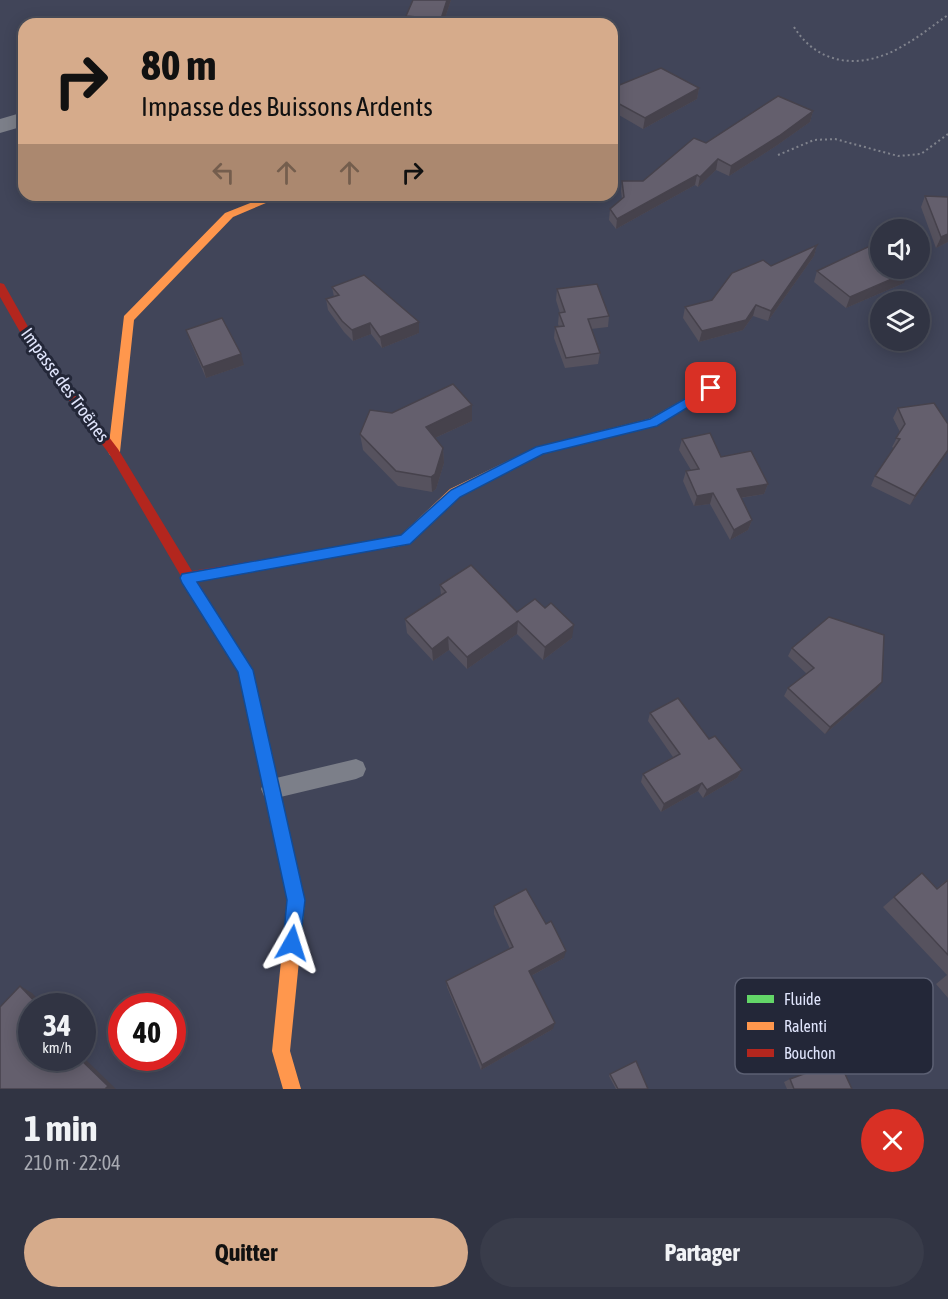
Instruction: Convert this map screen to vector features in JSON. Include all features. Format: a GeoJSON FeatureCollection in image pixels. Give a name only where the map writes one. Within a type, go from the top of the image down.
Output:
{"type":"FeatureCollection","features":[{"type":"Feature","properties":{"kind":"street"},"geometry":{"type":"LineString","coordinates":[[0,126],[18,121]]}},
{"type":"Feature","properties":{"kind":"street","name":"Impasse des Troënes"},"geometry":{"type":"LineString","coordinates":[[114,452],[128,319],[229,215],[265,201]]}},
{"type":"Feature","properties":{"kind":"street","name":"Impasse des Troënes"},"geometry":{"type":"LineString","coordinates":[[0,286],[32,343],[114,452],[187,578],[245,670],[296,900],[281,1051],[292,1089]]}},
{"type":"Feature","properties":{"kind":"street"},"geometry":{"type":"LineString","coordinates":[[187,578],[405,540],[455,493],[540,450],[653,423],[711,388]]}},
{"type":"Feature","properties":{"kind":"lane"},"geometry":{"type":"LineString","coordinates":[[272,789],[356,768]]}},
{"type":"Feature","properties":{"kind":"path"},"geometry":{"type":"LineString","coordinates":[[794,27],[807,48],[831,59],[860,61],[894,51],[948,15]]}},
{"type":"Feature","properties":{"kind":"path"},"geometry":{"type":"LineString","coordinates":[[778,155],[814,140],[835,139],[898,156],[921,154],[948,134]]}},
{"type":"Feature","properties":{"kind":"building"},"geometry":{"type":"Polygon","coordinates":[[[413,0],[447,0],[441,18],[406,16],[413,0]]]}},
{"type":"Feature","properties":{"kind":"building"},"geometry":{"type":"Polygon","coordinates":[[[661,68],[699,88],[645,118],[618,103],[618,86],[661,68]]]}},
{"type":"Feature","properties":{"kind":"building"},"geometry":{"type":"Polygon","coordinates":[[[778,96],[813,111],[779,136],[731,166],[718,159],[700,177],[697,175],[617,219],[610,209],[624,197],[622,181],[643,181],[694,138],[706,143],[778,96]]]}},
{"type":"Feature","properties":{"kind":"building"},"geometry":{"type":"Polygon","coordinates":[[[925,196],[948,197],[948,234],[941,237],[925,196]]]}},
{"type":"Feature","properties":{"kind":"building"},"geometry":{"type":"Polygon","coordinates":[[[817,245],[771,311],[756,305],[746,320],[702,331],[685,307],[712,300],[732,273],[763,260],[771,266],[817,245]]]}},
{"type":"Feature","properties":{"kind":"building"},"geometry":{"type":"Polygon","coordinates":[[[870,246],[870,279],[892,279],[850,297],[817,271],[870,246]]]}},
{"type":"Feature","properties":{"kind":"building"},"geometry":{"type":"Polygon","coordinates":[[[364,275],[419,322],[380,337],[370,323],[352,330],[342,321],[326,299],[339,295],[332,287],[364,275]]]}},
{"type":"Feature","properties":{"kind":"building"},"geometry":{"type":"Polygon","coordinates":[[[597,284],[609,316],[588,319],[600,353],[566,358],[555,327],[564,326],[559,313],[565,312],[557,289],[597,284]]]}},
{"type":"Feature","properties":{"kind":"building"},"geometry":{"type":"Polygon","coordinates":[[[222,318],[241,354],[203,367],[186,330],[222,318]]]}},
{"type":"Feature","properties":{"kind":"building"},"geometry":{"type":"Polygon","coordinates":[[[453,384],[472,405],[426,427],[443,448],[435,474],[431,477],[396,471],[360,434],[370,410],[392,413],[453,384]]]}},
{"type":"Feature","properties":{"kind":"building"},"geometry":{"type":"Polygon","coordinates":[[[934,403],[948,424],[948,450],[915,496],[875,476],[900,439],[896,438],[905,424],[898,408],[934,403]]]}},
{"type":"Feature","properties":{"kind":"building"},"geometry":{"type":"Polygon","coordinates":[[[710,433],[721,457],[751,451],[768,484],[737,489],[752,520],[734,530],[713,493],[697,496],[686,471],[699,469],[682,439],[710,433]]]}},
{"type":"Feature","properties":{"kind":"building"},"geometry":{"type":"Polygon","coordinates":[[[471,565],[517,612],[535,599],[545,608],[551,603],[574,625],[545,647],[518,621],[467,657],[448,637],[432,649],[405,619],[446,592],[440,585],[471,565]]]}},
{"type":"Feature","properties":{"kind":"building"},"geometry":{"type":"Polygon","coordinates":[[[829,617],[884,635],[882,682],[830,727],[788,688],[814,668],[792,648],[829,617]]]}},
{"type":"Feature","properties":{"kind":"building"},"geometry":{"type":"Polygon","coordinates":[[[678,698],[709,739],[715,736],[742,770],[707,790],[702,783],[664,804],[643,774],[680,754],[650,713],[678,698]]]}},
{"type":"Feature","properties":{"kind":"building"},"geometry":{"type":"Polygon","coordinates":[[[922,873],[937,889],[948,880],[948,955],[894,897],[922,873]]]}},
{"type":"Feature","properties":{"kind":"building"},"geometry":{"type":"Polygon","coordinates":[[[526,889],[546,924],[551,921],[566,951],[529,971],[555,1023],[482,1065],[446,981],[513,947],[494,906],[526,889]]]}},
{"type":"Feature","properties":{"kind":"building"},"geometry":{"type":"Polygon","coordinates":[[[20,986],[27,993],[18,993],[18,1071],[92,1071],[108,1086],[105,1089],[0,1089],[0,1007],[20,986]]]}},
{"type":"Feature","properties":{"kind":"building"},"geometry":{"type":"Polygon","coordinates":[[[636,1061],[648,1089],[618,1089],[610,1074],[636,1061]]]}},
{"type":"Feature","properties":{"kind":"building"},"geometry":{"type":"Polygon","coordinates":[[[804,1074],[845,1074],[852,1089],[794,1089],[790,1079],[804,1074]]]}},
{"type":"Feature","properties":{"kind":"traffic: fast"},"geometry":{"type":"LineString","coordinates":[[221,632],[245,670],[296,900],[292,941]]}},
{"type":"Feature","properties":{"kind":"traffic: slow"},"geometry":{"type":"LineString","coordinates":[[114,452],[128,319],[229,215],[265,201]]}},
{"type":"Feature","properties":{"kind":"traffic: slow"},"geometry":{"type":"LineString","coordinates":[[390,543],[405,540],[455,493],[540,450],[653,423],[711,388]]}},
{"type":"Feature","properties":{"kind":"traffic: slow"},"geometry":{"type":"LineString","coordinates":[[292,941],[281,1051],[292,1089]]}},
{"type":"Feature","properties":{"kind":"traffic: jam"},"geometry":{"type":"LineString","coordinates":[[0,287],[32,343],[114,452],[221,632]]}},
{"type":"Feature","properties":{"kind":"traffic: jam"},"geometry":{"type":"LineString","coordinates":[[187,578],[390,543]]}},
{"type":"Feature","properties":{"kind":"route"},"geometry":{"type":"LineString","coordinates":[[292,943],[296,900],[245,670],[187,578],[405,540],[455,493],[540,450],[653,423],[711,388]]}}]}
